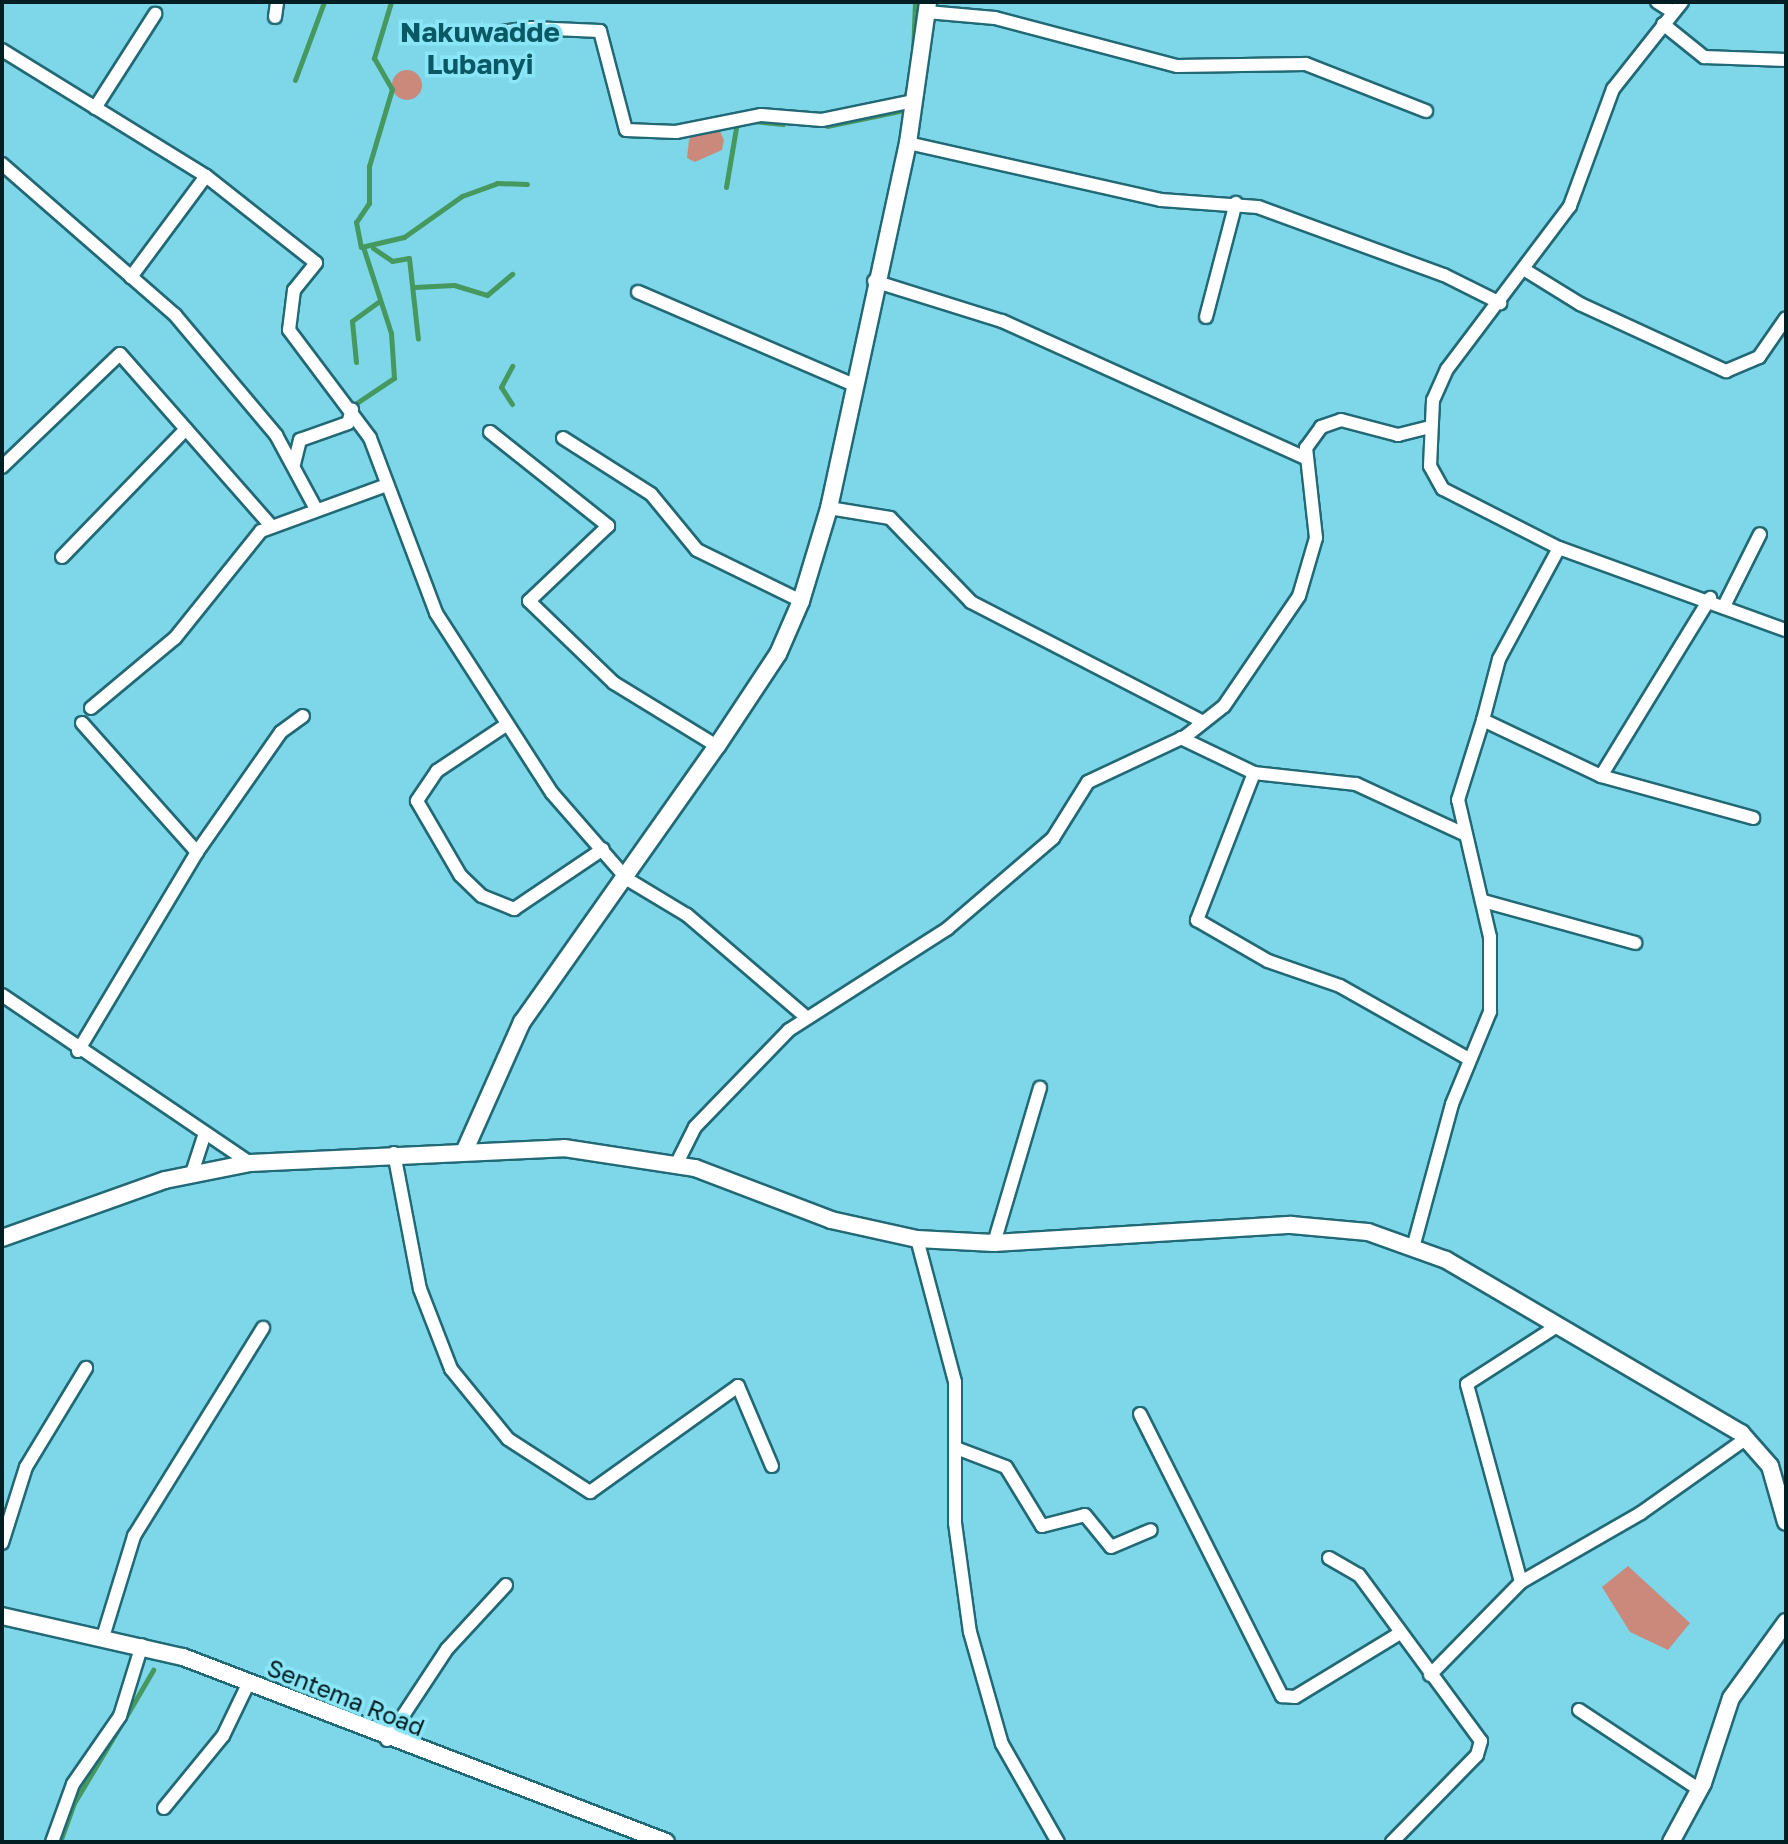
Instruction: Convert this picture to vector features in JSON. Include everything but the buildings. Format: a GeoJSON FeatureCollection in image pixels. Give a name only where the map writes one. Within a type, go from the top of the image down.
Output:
{"type":"FeatureCollection","features":[{"type":"Feature","properties":{"kind":"street"},"geometry":{"type":"LineString","coordinates":[[275,17],[277,2]]}},
{"type":"Feature","properties":{"kind":"street"},"geometry":{"type":"LineString","coordinates":[[1657,2],[1678,7],[1613,89],[1581,184],[1525,270],[1447,369],[1431,427],[1436,483],[1559,548],[1710,598],[1786,630]]}},
{"type":"Feature","properties":{"kind":"street"},"geometry":{"type":"LineString","coordinates":[[465,1150],[522,1022],[627,879],[778,654],[801,601],[829,508],[874,281],[908,143],[928,7],[995,18],[1177,66],[1306,64],[1426,111]]}},
{"type":"Feature","properties":{"kind":"street"},"geometry":{"type":"LineString","coordinates":[[95,108],[155,14]]}},
{"type":"Feature","properties":{"kind":"street"},"geometry":{"type":"LineString","coordinates":[[1663,24],[1704,57],[1786,60]]}},
{"type":"Feature","properties":{"kind":"street"},"geometry":{"type":"LineString","coordinates":[[464,37],[531,28],[600,31],[626,130],[676,132],[761,115],[822,120],[914,101]]}},
{"type":"Feature","properties":{"kind":"street"},"geometry":{"type":"LineString","coordinates":[[2,50],[206,176],[316,263],[294,290],[289,330],[309,365],[352,410],[387,485],[436,613],[506,725],[552,793],[627,879],[687,915],[806,1017]]}},
{"type":"Feature","properties":{"kind":"street"},"geometry":{"type":"LineString","coordinates":[[908,143],[1161,200],[1236,203],[1444,275],[1500,303]]}},
{"type":"Feature","properties":{"kind":"street"},"geometry":{"type":"LineString","coordinates":[[2,164],[201,343],[294,467],[316,509]]}},
{"type":"Feature","properties":{"kind":"street"},"geometry":{"type":"LineString","coordinates":[[131,277],[206,176]]}},
{"type":"Feature","properties":{"kind":"street"},"geometry":{"type":"LineString","coordinates":[[1206,317],[1236,203]]}},
{"type":"Feature","properties":{"kind":"street"},"geometry":{"type":"LineString","coordinates":[[1525,270],[1580,304],[1726,371],[1759,357],[1786,318]]}},
{"type":"Feature","properties":{"kind":"street"},"geometry":{"type":"LineString","coordinates":[[874,281],[1002,321],[1305,458]]}},
{"type":"Feature","properties":{"kind":"street"},"geometry":{"type":"LineString","coordinates":[[638,292],[854,385]]}},
{"type":"Feature","properties":{"kind":"street"},"geometry":{"type":"LineString","coordinates":[[2,467],[120,354],[270,525]]}},
{"type":"Feature","properties":{"kind":"street"},"geometry":{"type":"LineString","coordinates":[[294,467],[300,440],[348,423],[352,410]]}},
{"type":"Feature","properties":{"kind":"street"},"geometry":{"type":"LineString","coordinates":[[677,1163],[695,1127],[806,1017],[947,929],[1053,838],[1088,782],[1181,738],[1224,706],[1299,596],[1316,538],[1305,458],[1311,437],[1330,421],[1398,435],[1431,427]]}},
{"type":"Feature","properties":{"kind":"street"},"geometry":{"type":"LineString","coordinates":[[62,557],[186,429]]}},
{"type":"Feature","properties":{"kind":"street"},"geometry":{"type":"LineString","coordinates":[[490,432],[608,526],[529,601],[614,683],[717,746]]}},
{"type":"Feature","properties":{"kind":"street"},"geometry":{"type":"LineString","coordinates":[[563,438],[651,494],[697,550],[801,601]]}},
{"type":"Feature","properties":{"kind":"street"},"geometry":{"type":"LineString","coordinates":[[91,708],[175,638],[237,555],[270,525],[387,485]]}},
{"type":"Feature","properties":{"kind":"street"},"geometry":{"type":"LineString","coordinates":[[829,508],[890,518],[971,602],[1203,722]]}},
{"type":"Feature","properties":{"kind":"street"},"geometry":{"type":"LineString","coordinates":[[1725,604],[1760,534]]}},
{"type":"Feature","properties":{"kind":"street"},"geometry":{"type":"LineString","coordinates":[[1414,1244],[1469,1059],[1491,1003],[1483,901],[1464,834],[1458,781],[1483,720],[1499,659],[1559,548]]}},
{"type":"Feature","properties":{"kind":"street"},"geometry":{"type":"LineString","coordinates":[[1601,776],[1710,598]]}},
{"type":"Feature","properties":{"kind":"street"},"geometry":{"type":"LineString","coordinates":[[78,1051],[197,852],[281,732],[303,716]]}},
{"type":"Feature","properties":{"kind":"street"},"geometry":{"type":"LineString","coordinates":[[1483,720],[1601,776],[1753,818]]}},
{"type":"Feature","properties":{"kind":"street"},"geometry":{"type":"LineString","coordinates":[[82,723],[197,852]]}},
{"type":"Feature","properties":{"kind":"street"},"geometry":{"type":"LineString","coordinates":[[506,725],[437,771],[417,801],[460,875],[482,896],[514,909],[603,849]]}},
{"type":"Feature","properties":{"kind":"street"},"geometry":{"type":"LineString","coordinates":[[1181,738],[1254,773],[1356,784],[1464,834]]}},
{"type":"Feature","properties":{"kind":"street"},"geometry":{"type":"LineString","coordinates":[[1254,773],[1197,920],[1268,961],[1340,986],[1469,1059]]}},
{"type":"Feature","properties":{"kind":"street"},"geometry":{"type":"LineString","coordinates":[[1483,901],[1635,943]]}},
{"type":"Feature","properties":{"kind":"street"},"geometry":{"type":"LineString","coordinates":[[2,995],[78,1051],[175,1105],[205,1133],[250,1163]]}},
{"type":"Feature","properties":{"kind":"street"},"geometry":{"type":"LineString","coordinates":[[994,1243],[1040,1088]]}},
{"type":"Feature","properties":{"kind":"street"},"geometry":{"type":"LineString","coordinates":[[192,1173],[205,1133]]}},
{"type":"Feature","properties":{"kind":"street"},"geometry":{"type":"LineString","coordinates":[[2,1238],[192,1173],[250,1163],[465,1150],[607,1150],[677,1163],[831,1220],[917,1239],[994,1243],[1291,1225],[1414,1244],[1747,1438],[1770,1466],[1786,1522]]}},
{"type":"Feature","properties":{"kind":"street"},"geometry":{"type":"LineString","coordinates":[[394,1153],[420,1289],[451,1369],[508,1439],[590,1492],[738,1386],[772,1466]]}},
{"type":"Feature","properties":{"kind":"street"},"geometry":{"type":"LineString","coordinates":[[917,1239],[955,1382],[955,1523],[970,1632],[1002,1744],[1058,1842]]}},
{"type":"Feature","properties":{"kind":"street"},"geometry":{"type":"LineString","coordinates":[[103,1637],[134,1536],[263,1328]]}},
{"type":"Feature","properties":{"kind":"street"},"geometry":{"type":"LineString","coordinates":[[1521,1582],[1467,1384],[1554,1328]]}},
{"type":"Feature","properties":{"kind":"street"},"geometry":{"type":"LineString","coordinates":[[2,1543],[26,1467],[86,1368]]}},
{"type":"Feature","properties":{"kind":"street"},"geometry":{"type":"LineString","coordinates":[[1140,1414],[1282,1696],[1295,1697],[1397,1635]]}},
{"type":"Feature","properties":{"kind":"street"},"geometry":{"type":"LineString","coordinates":[[1430,1675],[1521,1582],[1641,1513],[1747,1438]]}},
{"type":"Feature","properties":{"kind":"street"},"geometry":{"type":"LineString","coordinates":[[956,1448],[1006,1467],[1042,1526],[1085,1515],[1111,1547],[1151,1530]]}},
{"type":"Feature","properties":{"kind":"street"},"geometry":{"type":"LineString","coordinates":[[1329,1558],[1359,1575],[1397,1635],[1477,1731],[1481,1746],[1392,1842]]}},
{"type":"Feature","properties":{"kind":"street"},"geometry":{"type":"LineString","coordinates":[[387,1740],[447,1649],[506,1585]]}},
{"type":"Feature","properties":{"kind":"street","name":"Sentema Road"},"geometry":{"type":"LineString","coordinates":[[2,1616],[142,1645],[387,1740],[666,1842]]}},
{"type":"Feature","properties":{"kind":"street"},"geometry":{"type":"LineString","coordinates":[[1671,1842],[1700,1790],[1731,1698],[1786,1622]]}},
{"type":"Feature","properties":{"kind":"street"},"geometry":{"type":"LineString","coordinates":[[52,1842],[73,1784],[120,1716],[142,1645]]}},
{"type":"Feature","properties":{"kind":"street"},"geometry":{"type":"LineString","coordinates":[[164,1808],[223,1736],[248,1684]]}},
{"type":"Feature","properties":{"kind":"street"},"geometry":{"type":"LineString","coordinates":[[1579,1710],[1700,1790]]}},
{"type":"Feature","properties":{"kind":"shaded area"},"geometry":{"type":"Polygon","coordinates":[[[407,70],[418,74],[422,85],[418,96],[407,100],[396,96],[392,85],[396,74],[407,70]]]}},
{"type":"Feature","properties":{"kind":"shaded area"},"geometry":{"type":"Polygon","coordinates":[[[699,126],[719,129],[724,140],[722,150],[695,162],[687,158],[689,140],[699,126]]]}},
{"type":"Feature","properties":{"kind":"shaded area"},"geometry":{"type":"Polygon","coordinates":[[[1628,1566],[1690,1623],[1668,1650],[1630,1632],[1602,1587],[1628,1566]]]}},
{"type":"Feature","properties":{"kind":"waterway"},"geometry":{"type":"LineString","coordinates":[[295,80],[324,2]]}},
{"type":"Feature","properties":{"kind":"waterway"},"geometry":{"type":"LineString","coordinates":[[391,2],[374,58],[392,89],[369,166],[369,203],[356,222],[361,247],[404,237],[462,196],[497,183],[527,184]]}},
{"type":"Feature","properties":{"kind":"waterway"},"geometry":{"type":"LineString","coordinates":[[913,54],[915,2]]}},
{"type":"Feature","properties":{"kind":"waterway"},"geometry":{"type":"LineString","coordinates":[[906,95],[910,76]]}},
{"type":"Feature","properties":{"kind":"waterway"},"geometry":{"type":"LineString","coordinates":[[827,126],[904,110]]}},
{"type":"Feature","properties":{"kind":"waterway"},"geometry":{"type":"LineString","coordinates":[[753,121],[783,124]]}},
{"type":"Feature","properties":{"kind":"waterway"},"geometry":{"type":"LineString","coordinates":[[726,187],[737,122]]}},
{"type":"Feature","properties":{"kind":"waterway"},"geometry":{"type":"LineString","coordinates":[[355,404],[394,378],[391,333],[363,247]]}},
{"type":"Feature","properties":{"kind":"waterway"},"geometry":{"type":"LineString","coordinates":[[373,248],[392,261],[409,258],[418,339]]}},
{"type":"Feature","properties":{"kind":"waterway"},"geometry":{"type":"LineString","coordinates":[[414,287],[454,285],[487,295],[512,274]]}},
{"type":"Feature","properties":{"kind":"waterway"},"geometry":{"type":"LineString","coordinates":[[356,362],[352,321],[380,301]]}},
{"type":"Feature","properties":{"kind":"waterway"},"geometry":{"type":"LineString","coordinates":[[512,366],[501,387],[512,404]]}},
{"type":"Feature","properties":{"kind":"waterway"},"geometry":{"type":"LineString","coordinates":[[125,1718],[153,1670]]}},
{"type":"Feature","properties":{"kind":"waterway"},"geometry":{"type":"LineString","coordinates":[[60,1842],[74,1803],[120,1726]]}},
{"type":"Feature","properties":{"kind":"district","name":"Nakuwadde Lubanyi"},"geometry":{"type":"Point","coordinates":[480,48]}}]}
